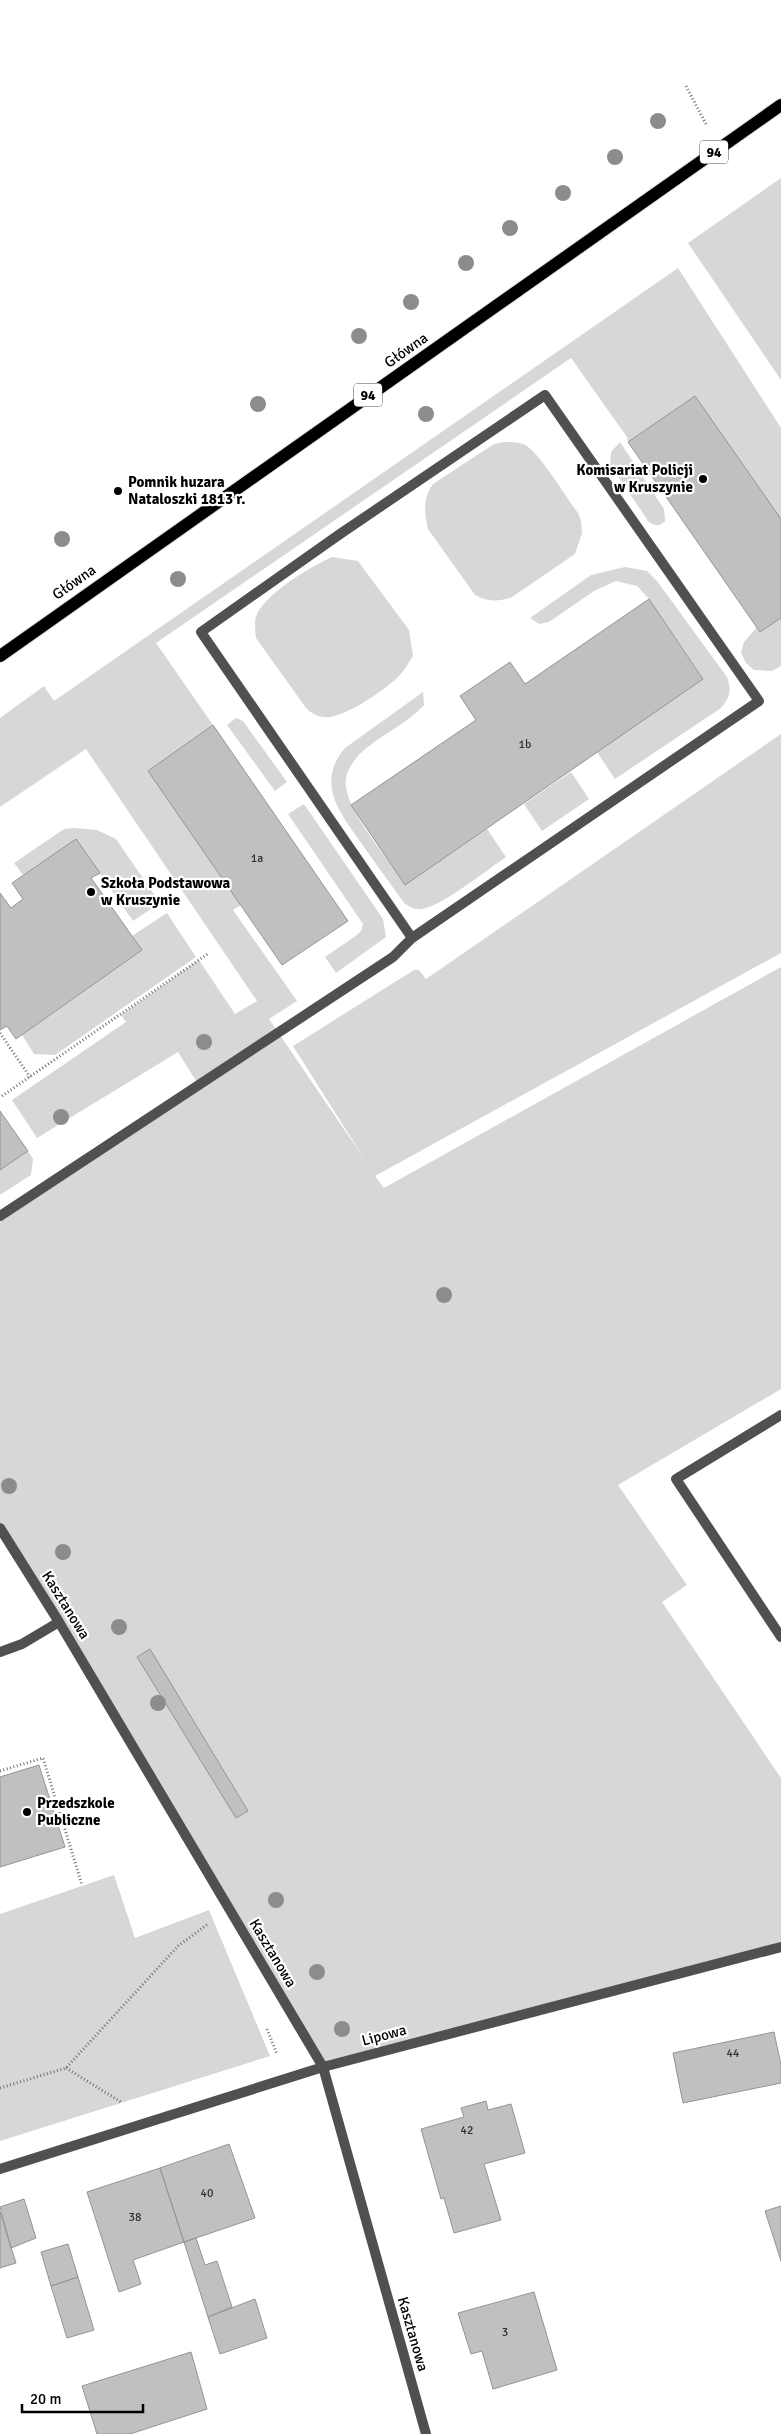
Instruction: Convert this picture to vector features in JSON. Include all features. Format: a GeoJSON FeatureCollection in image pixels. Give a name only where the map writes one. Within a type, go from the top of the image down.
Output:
{"type":"FeatureCollection","features":[{"type":"Feature","properties":{"kind":"main road","name":"Główna"},"geometry":{"type":"LineString","coordinates":[[0,656],[781,105]]}},
{"type":"Feature","properties":{"kind":"street"},"geometry":{"type":"LineString","coordinates":[[0,1216],[393,957],[412,938],[758,701],[545,395],[347,528],[202,632],[412,938]]}},
{"type":"Feature","properties":{"kind":"street"},"geometry":{"type":"LineString","coordinates":[[781,1415],[676,1479],[781,1638]]}},
{"type":"Feature","properties":{"kind":"street","name":"Kasztanowa"},"geometry":{"type":"LineString","coordinates":[[0,1528],[59,1622],[323,2067],[426,2434]]}},
{"type":"Feature","properties":{"kind":"street"},"geometry":{"type":"LineString","coordinates":[[0,1652],[22,1644],[59,1622]]}},
{"type":"Feature","properties":{"kind":"street","name":"Lipowa"},"geometry":{"type":"LineString","coordinates":[[0,2169],[323,2067],[781,1947]]}},
{"type":"Feature","properties":{"kind":"path"},"geometry":{"type":"LineString","coordinates":[[686,86],[720,148]]}},
{"type":"Feature","properties":{"kind":"path"},"geometry":{"type":"LineString","coordinates":[[2,1096],[209,954]]}},
{"type":"Feature","properties":{"kind":"path"},"geometry":{"type":"LineString","coordinates":[[0,1033],[30,1076]]}},
{"type":"Feature","properties":{"kind":"path"},"geometry":{"type":"LineString","coordinates":[[0,1771],[43,1758],[82,1885]]}},
{"type":"Feature","properties":{"kind":"path"},"geometry":{"type":"LineString","coordinates":[[0,2088],[66,2068],[178,1946],[214,1920]]}},
{"type":"Feature","properties":{"kind":"path"},"geometry":{"type":"LineString","coordinates":[[263,2020],[277,2055]]}},
{"type":"Feature","properties":{"kind":"path"},"geometry":{"type":"LineString","coordinates":[[66,2068],[123,2102],[125,2107]]}},
{"type":"Feature","properties":{"kind":"shaded area"},"geometry":{"type":"Polygon","coordinates":[[[781,178],[781,380],[688,243],[781,178]]]}},
{"type":"Feature","properties":{"kind":"shaded area"},"geometry":{"type":"Polygon","coordinates":[[[678,268],[781,428],[781,519],[695,396],[628,442],[627,437],[571,358],[156,643],[213,725],[148,771],[241,905],[233,910],[297,1001],[269,1019],[365,1160],[293,1046],[414,970],[419,970],[426,979],[781,734],[781,953],[375,1176],[384,1188],[781,967],[781,1389],[618,1485],[687,1585],[662,1602],[781,1778],[781,1947],[323,2067],[0,1528],[0,1216],[199,1086],[178,1052],[37,1138],[12,1100],[126,1022],[121,1015],[199,960],[235,1014],[257,1001],[86,749],[0,807],[0,718],[44,686],[54,701],[678,268]]]}},
{"type":"Feature","properties":{"kind":"shaded area"},"geometry":{"type":"Polygon","coordinates":[[[504,442],[527,446],[540,459],[578,513],[582,533],[575,554],[512,597],[503,600],[493,600],[475,595],[428,529],[425,506],[427,495],[433,484],[494,444],[504,442]]]}},
{"type":"Feature","properties":{"kind":"shaded area"},"geometry":{"type":"Polygon","coordinates":[[[620,442],[664,509],[665,521],[659,525],[649,522],[610,465],[611,452],[620,442]]]}},
{"type":"Feature","properties":{"kind":"shaded area"},"geometry":{"type":"Polygon","coordinates":[[[332,557],[358,561],[409,630],[413,656],[404,670],[391,684],[362,704],[341,714],[323,717],[314,714],[306,708],[256,638],[255,623],[257,614],[270,597],[290,581],[332,557]]]}},
{"type":"Feature","properties":{"kind":"shaded area"},"geometry":{"type":"Polygon","coordinates":[[[625,567],[647,571],[657,581],[727,677],[730,690],[721,708],[615,779],[597,752],[703,678],[649,599],[637,586],[616,581],[594,591],[549,622],[539,624],[530,618],[591,575],[625,567]]]}},
{"type":"Feature","properties":{"kind":"shaded area"},"geometry":{"type":"Polygon","coordinates":[[[781,618],[781,666],[772,671],[754,670],[746,663],[741,653],[744,642],[757,627],[760,632],[781,618]]]}},
{"type":"Feature","properties":{"kind":"shaded area"},"geometry":{"type":"Polygon","coordinates":[[[423,692],[424,705],[410,718],[363,751],[350,767],[346,777],[346,787],[354,810],[405,884],[487,829],[506,857],[452,895],[431,906],[419,909],[404,903],[347,823],[335,799],[332,775],[336,762],[345,748],[423,692]]]}},
{"type":"Feature","properties":{"kind":"shaded area"},"geometry":{"type":"Polygon","coordinates":[[[236,718],[243,721],[287,782],[275,791],[227,725],[236,718]]]}},
{"type":"Feature","properties":{"kind":"shaded area"},"geometry":{"type":"Polygon","coordinates":[[[571,772],[589,799],[542,831],[524,804],[571,772]]]}},
{"type":"Feature","properties":{"kind":"shaded area"},"geometry":{"type":"Polygon","coordinates":[[[304,804],[383,919],[386,937],[336,973],[325,957],[357,935],[361,931],[363,924],[288,814],[304,804]]]}},
{"type":"Feature","properties":{"kind":"shaded area"},"geometry":{"type":"Polygon","coordinates":[[[64,829],[97,830],[116,839],[160,903],[133,921],[76,840],[23,875],[14,863],[64,829]]]}},
{"type":"Feature","properties":{"kind":"shaded area"},"geometry":{"type":"Polygon","coordinates":[[[167,913],[196,957],[55,1055],[34,1054],[22,1035],[142,950],[132,936],[167,913]]]}},
{"type":"Feature","properties":{"kind":"shaded area"},"geometry":{"type":"Polygon","coordinates":[[[28,1151],[33,1159],[31,1175],[0,1195],[0,1170],[28,1151]]]}},
{"type":"Feature","properties":{"kind":"shaded area"},"geometry":{"type":"Polygon","coordinates":[[[114,1875],[135,1938],[209,1910],[270,2056],[0,2141],[0,1914],[114,1875]]]}},
{"type":"Feature","properties":{"kind":"building","name":"Komisariat Policji w Kruszynie"},"geometry":{"type":"Polygon","coordinates":[[[695,396],[781,519],[781,618],[760,632],[628,442],[695,396]]]}},
{"type":"Feature","properties":{"kind":"building"},"geometry":{"type":"Polygon","coordinates":[[[649,599],[703,679],[405,885],[351,805],[476,720],[460,696],[510,662],[525,684],[649,599]]]}},
{"type":"Feature","properties":{"kind":"building"},"geometry":{"type":"Polygon","coordinates":[[[213,725],[348,921],[282,965],[148,771],[213,725]]]}},
{"type":"Feature","properties":{"kind":"building"},"geometry":{"type":"Polygon","coordinates":[[[76,839],[100,873],[91,878],[142,950],[16,1039],[7,1026],[0,1030],[0,893],[11,908],[23,899],[12,883],[76,839]]]}},
{"type":"Feature","properties":{"kind":"building"},"geometry":{"type":"Polygon","coordinates":[[[0,1111],[28,1151],[0,1170],[0,1111]]]}},
{"type":"Feature","properties":{"kind":"building"},"geometry":{"type":"Polygon","coordinates":[[[150,1649],[248,1811],[236,1818],[137,1657],[150,1649]]]}},
{"type":"Feature","properties":{"kind":"building","name":"Przedszkole Publiczne"},"geometry":{"type":"Polygon","coordinates":[[[39,1765],[65,1847],[0,1867],[0,1777],[39,1765]]]}},
{"type":"Feature","properties":{"kind":"building"},"geometry":{"type":"Polygon","coordinates":[[[774,2032],[781,2065],[781,2083],[683,2103],[673,2053],[774,2032]]]}},
{"type":"Feature","properties":{"kind":"building"},"geometry":{"type":"Polygon","coordinates":[[[486,2101],[488,2110],[511,2104],[525,2153],[484,2164],[501,2220],[454,2233],[444,2198],[441,2199],[421,2129],[464,2117],[461,2108],[486,2101]]]}},
{"type":"Feature","properties":{"kind":"building"},"geometry":{"type":"Polygon","coordinates":[[[229,2144],[255,2218],[184,2242],[160,2168],[229,2144]]]}},
{"type":"Feature","properties":{"kind":"building"},"geometry":{"type":"Polygon","coordinates":[[[160,2168],[184,2242],[133,2260],[141,2284],[119,2292],[87,2192],[160,2168]]]}},
{"type":"Feature","properties":{"kind":"building"},"geometry":{"type":"Polygon","coordinates":[[[24,2199],[36,2238],[11,2248],[0,2207],[24,2199]]]}},
{"type":"Feature","properties":{"kind":"building"},"geometry":{"type":"Polygon","coordinates":[[[781,2206],[781,2261],[765,2211],[781,2206]]]}},
{"type":"Feature","properties":{"kind":"building"},"geometry":{"type":"Polygon","coordinates":[[[0,2212],[16,2263],[0,2268],[0,2212]]]}},
{"type":"Feature","properties":{"kind":"building"},"geometry":{"type":"Polygon","coordinates":[[[196,2238],[205,2265],[217,2261],[232,2307],[208,2317],[184,2242],[196,2238]]]}},
{"type":"Feature","properties":{"kind":"building"},"geometry":{"type":"Polygon","coordinates":[[[68,2244],[78,2277],[51,2286],[41,2252],[68,2244]]]}},
{"type":"Feature","properties":{"kind":"building"},"geometry":{"type":"Polygon","coordinates":[[[78,2277],[94,2330],[67,2338],[51,2286],[78,2277]]]}},
{"type":"Feature","properties":{"kind":"building"},"geometry":{"type":"Polygon","coordinates":[[[534,2292],[557,2370],[493,2389],[482,2351],[471,2354],[458,2313],[534,2292]]]}},
{"type":"Feature","properties":{"kind":"building"},"geometry":{"type":"Polygon","coordinates":[[[255,2299],[267,2338],[220,2354],[208,2317],[255,2299]]]}},
{"type":"Feature","properties":{"kind":"building"},"geometry":{"type":"Polygon","coordinates":[[[191,2352],[207,2409],[130,2434],[97,2434],[82,2386],[191,2352]]]}},
{"type":"Feature","properties":{"kind":"place","name":"Komisariat Policji w Kruszynie"},"geometry":{"type":"Point","coordinates":[703,479]}},
{"type":"Feature","properties":{"kind":"place","name":"Pomnik huzara Nataloszki 1813 r."},"geometry":{"type":"Point","coordinates":[118,491]}},
{"type":"Feature","properties":{"kind":"place","name":"Szkoła Podstawowa w Kruszynie"},"geometry":{"type":"Point","coordinates":[91,892]}},
{"type":"Feature","properties":{"kind":"place","name":"Przedszkole Publiczne"},"geometry":{"type":"Point","coordinates":[27,1812]}}]}
